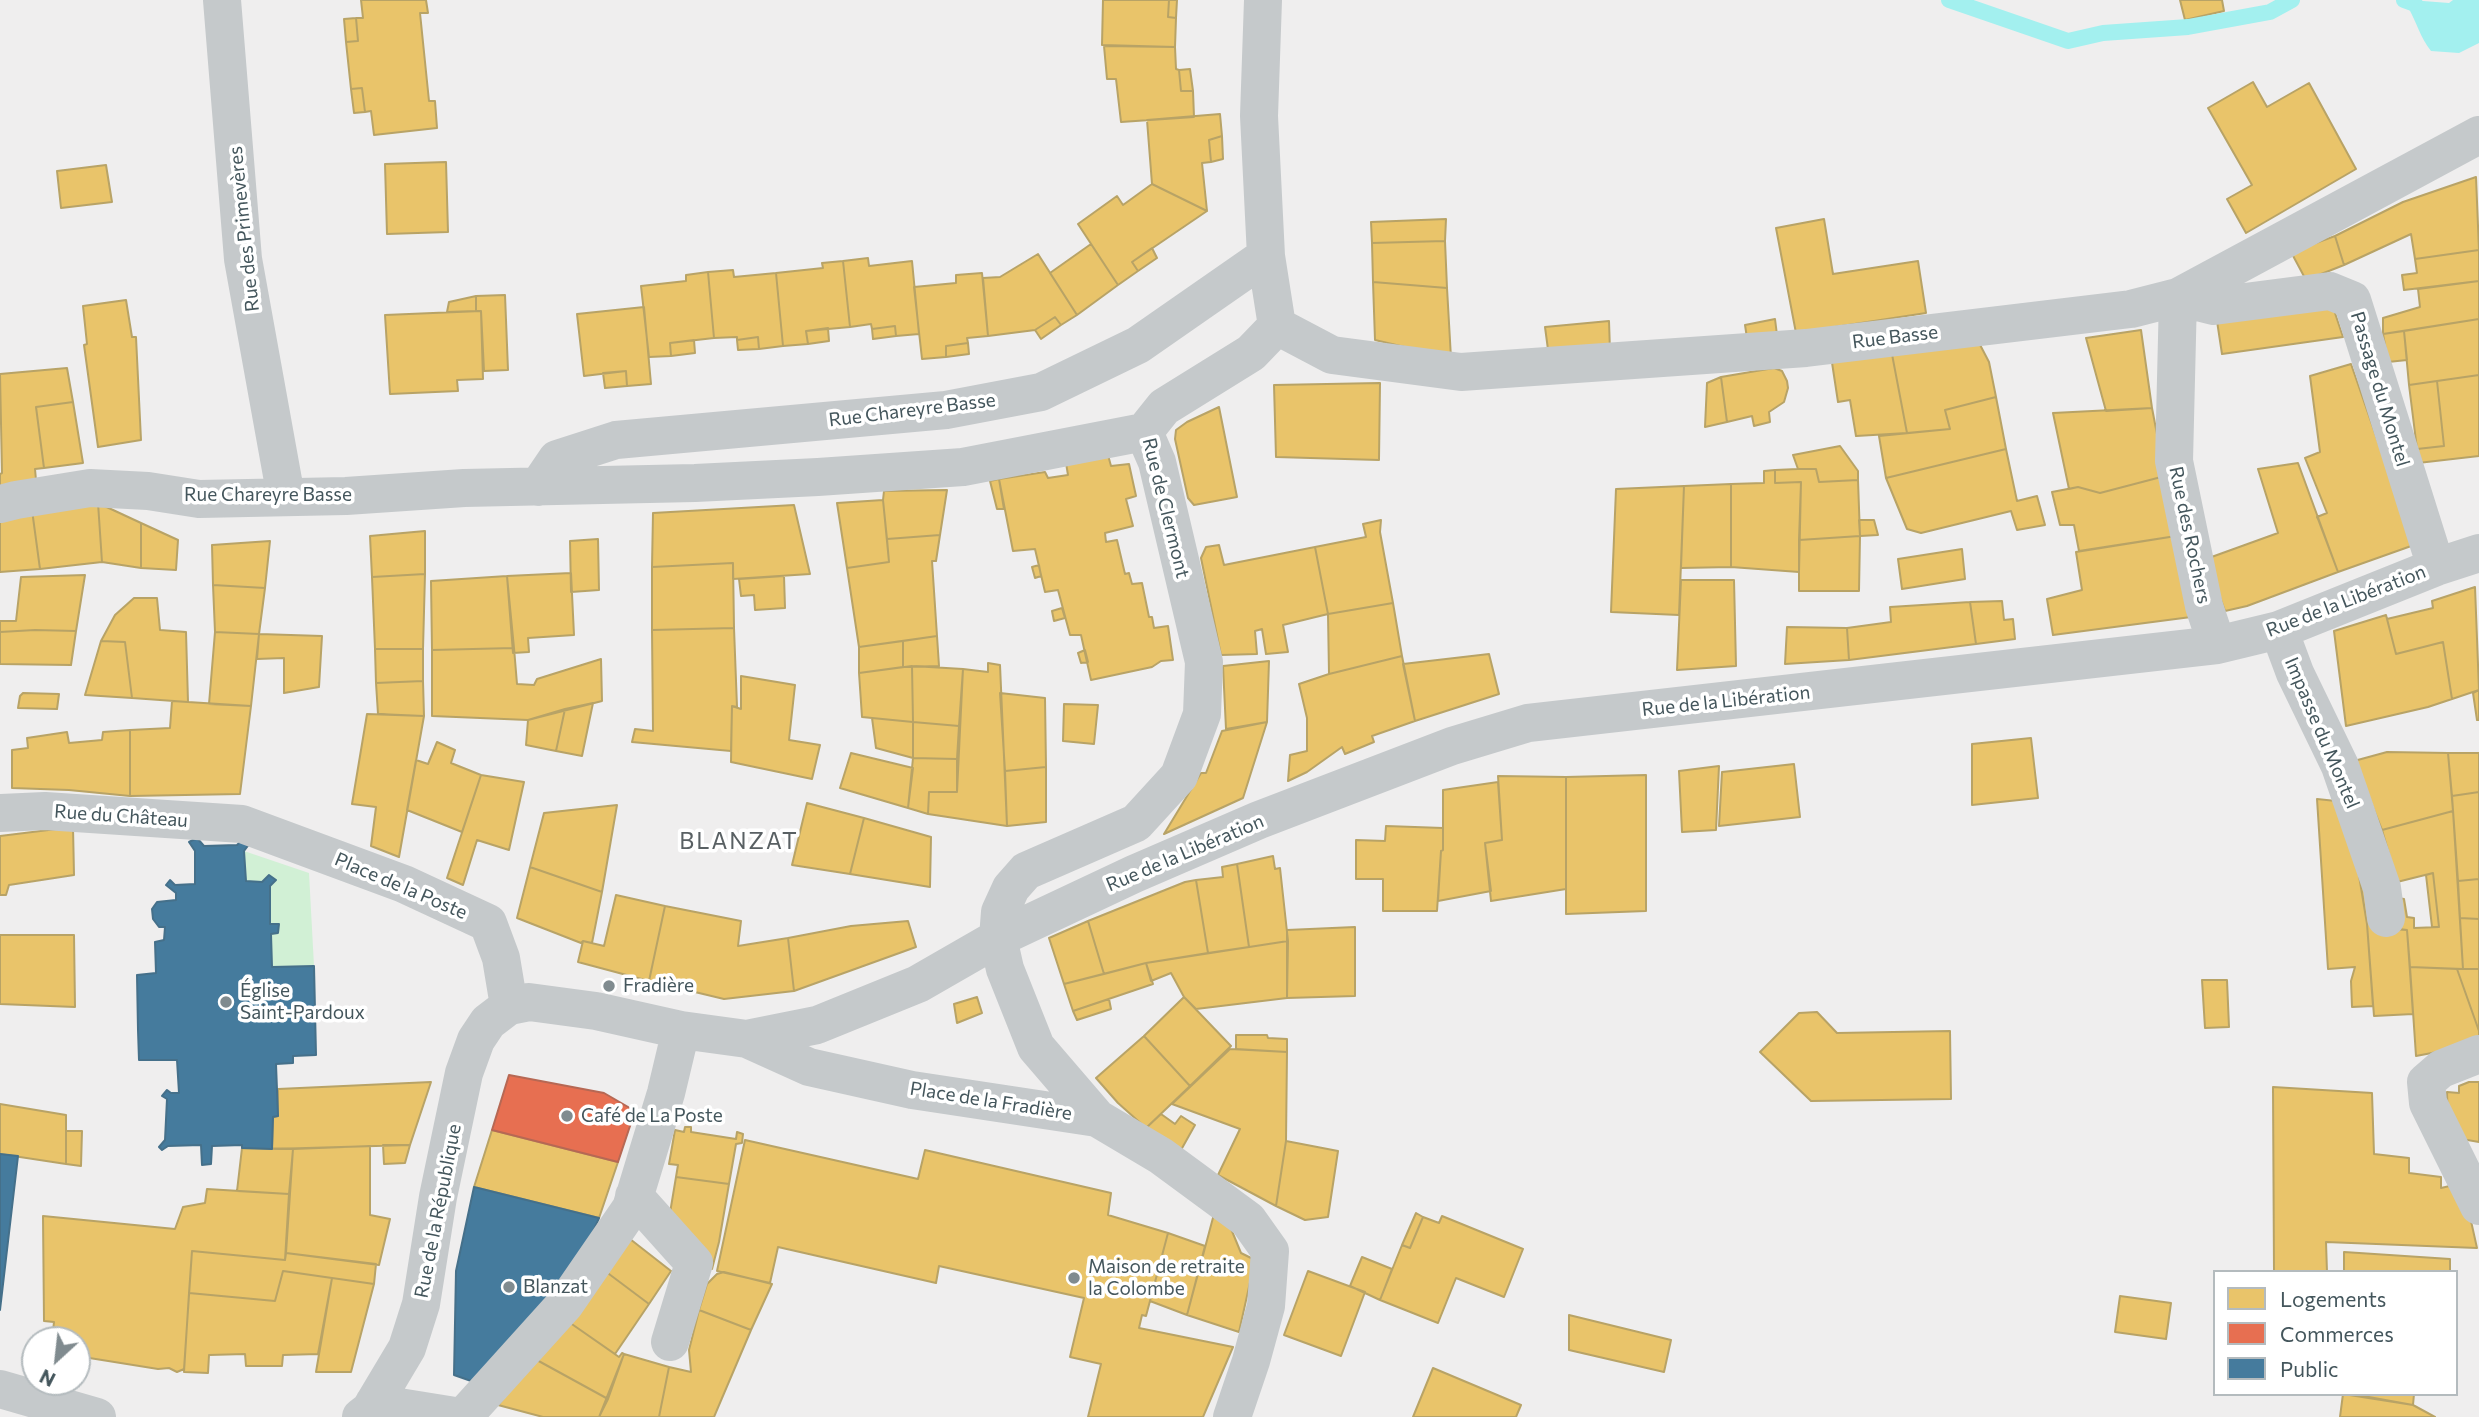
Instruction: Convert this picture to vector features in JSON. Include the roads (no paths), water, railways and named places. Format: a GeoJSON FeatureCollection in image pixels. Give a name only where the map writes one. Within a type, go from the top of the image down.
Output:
{"type":"FeatureCollection","features":[{"type":"Feature","properties":{"kind":"street","name":"Rue des Primevères"},"geometry":{"type":"LineString","coordinates":[[222,0],[243,259],[286,497]]}},
{"type":"Feature","properties":{"kind":"street"},"geometry":{"type":"LineString","coordinates":[[1263,0],[1259,116],[1266,256],[1278,326]]}},
{"type":"Feature","properties":{"kind":"street","name":"Rue Basse"},"geometry":{"type":"LineString","coordinates":[[1278,326],[1332,355],[1461,372],[1806,348],[2131,309],[2178,297],[2479,135]]}},
{"type":"Feature","properties":{"kind":"street","name":"Rue Chareyre Basse"},"geometry":{"type":"LineString","coordinates":[[538,486],[557,459],[615,440],[946,410],[1041,392],[1138,345],[1266,256]]}},
{"type":"Feature","properties":{"kind":"street","name":"Passage du Montel"},"geometry":{"type":"LineString","coordinates":[[2178,297],[2214,306],[2330,291],[2352,300],[2436,567]]}},
{"type":"Feature","properties":{"kind":"street","name":"Rue des Rochers"},"geometry":{"type":"LineString","coordinates":[[2178,297],[2174,461],[2204,606],[2217,645]]}},
{"type":"Feature","properties":{"kind":"street","name":"Rue de Clermont"},"geometry":{"type":"LineString","coordinates":[[998,938],[1000,912],[1011,888],[1026,871],[1136,823],[1179,776],[1202,714],[1204,662],[1157,462],[1144,432],[1164,407],[1251,352],[1278,326]]}},
{"type":"Feature","properties":{"kind":"street","name":"Rue Chareyre Basse"},"geometry":{"type":"LineString","coordinates":[[0,504],[90,488],[148,491],[199,499],[763,480],[963,467],[1144,432]]}},
{"type":"Feature","properties":{"kind":"street","name":"Rue de la Libération"},"geometry":{"type":"LineString","coordinates":[[998,938],[1134,874],[1259,820],[1452,747],[1528,723],[2217,645],[2279,630],[2436,567],[2479,553]]}},
{"type":"Feature","properties":{"kind":"street","name":"Impasse du Montel"},"geometry":{"type":"LineString","coordinates":[[2279,630],[2295,673],[2340,766],[2382,888],[2386,918]]}},
{"type":"Feature","properties":{"kind":"street","name":"Rue du Château"},"geometry":{"type":"LineString","coordinates":[[0,813],[44,811],[242,824]]}},
{"type":"Feature","properties":{"kind":"street","name":"Place de la Poste"},"geometry":{"type":"LineString","coordinates":[[242,824],[404,884],[488,923],[501,958],[509,1006]]}},
{"type":"Feature","properties":{"kind":"street"},"geometry":{"type":"LineString","coordinates":[[509,1006],[529,1002],[596,1011],[681,1030],[747,1039],[817,1025],[918,984],[998,938]]}},
{"type":"Feature","properties":{"kind":"street","name":"Place de la Fradière"},"geometry":{"type":"LineString","coordinates":[[998,938],[1005,970],[1036,1046],[1097,1118]]}},
{"type":"Feature","properties":{"kind":"street","name":"Rue de la République"},"geometry":{"type":"LineString","coordinates":[[368,1410],[407,1348],[421,1304],[438,1197],[468,1062],[476,1040],[488,1022],[509,1006]]}},
{"type":"Feature","properties":{"kind":"street"},"geometry":{"type":"LineString","coordinates":[[368,1410],[462,1417],[565,1304],[631,1209],[666,1093],[681,1030]]}},
{"type":"Feature","properties":{"kind":"street","name":"Place de la Fradière"},"geometry":{"type":"LineString","coordinates":[[747,1039],[809,1067],[912,1090],[1097,1118]]}},
{"type":"Feature","properties":{"kind":"street"},"geometry":{"type":"LineString","coordinates":[[2479,1054],[2441,1069],[2426,1082],[2428,1103],[2479,1206]]}},
{"type":"Feature","properties":{"kind":"street"},"geometry":{"type":"LineString","coordinates":[[1097,1118],[1161,1156],[1248,1220],[1270,1251],[1266,1306],[1232,1417]]}},
{"type":"Feature","properties":{"kind":"street"},"geometry":{"type":"LineString","coordinates":[[634,1196],[694,1263],[670,1342]]}},
{"type":"Feature","properties":{"kind":"street"},"geometry":{"type":"LineString","coordinates":[[0,1389],[97,1417]]}},
{"type":"Feature","properties":{"kind":"water"},"geometry":{"type":"Polygon","coordinates":[[[2410,0],[2449,3],[2453,0],[2479,0],[2479,43],[2459,53],[2431,51],[2408,7],[2410,0]]]}},
{"type":"Feature","properties":{"kind":"waterway"},"geometry":{"type":"LineString","coordinates":[[1949,0],[2068,41],[2103,33],[2188,27],[2270,12],[2292,0]]}},
{"type":"Feature","properties":{"kind":"waterway"},"geometry":{"type":"LineString","coordinates":[[2404,0],[2415,4]]}},
{"type":"Feature","properties":{"kind":"place","name":"Fradière"},"geometry":{"type":"Point","coordinates":[609,986]}},
{"type":"Feature","properties":{"kind":"place","name":"Église Saint-Pardoux"},"geometry":{"type":"Point","coordinates":[226,1002]}},
{"type":"Feature","properties":{"kind":"place","name":"Café de La Poste"},"geometry":{"type":"Point","coordinates":[567,1116]}},
{"type":"Feature","properties":{"kind":"place","name":"Maison de retraite la Colombe"},"geometry":{"type":"Point","coordinates":[1074,1278]}},
{"type":"Feature","properties":{"kind":"place","name":"Blanzat"},"geometry":{"type":"Point","coordinates":[509,1287]}},
{"type":"Feature","properties":{"kind":"district","name":"BLANZAT"},"geometry":{"type":"Point","coordinates":[739,841]}}]}
